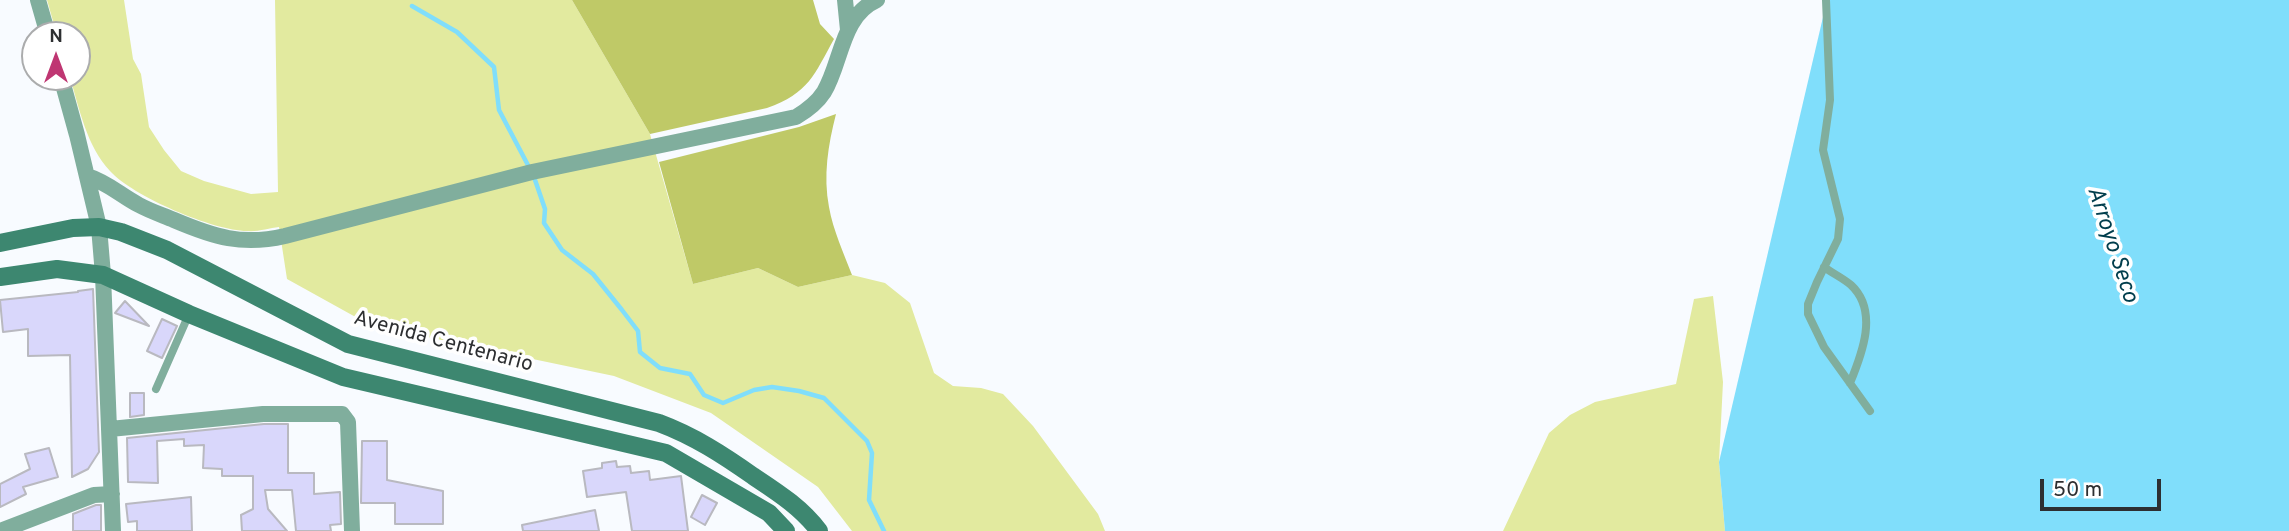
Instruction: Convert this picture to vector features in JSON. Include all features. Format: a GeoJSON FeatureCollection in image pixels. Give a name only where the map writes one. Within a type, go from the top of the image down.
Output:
{"type":"FeatureCollection","features":[{"type":"Feature","properties":{"kind":"main road","name":"Avenida Centenario"},"geometry":{"type":"LineString","coordinates":[[0,243],[73,228],[99,227],[121,232],[167,250],[348,344],[679,430],[705,443],[785,497],[809,517],[819,531]]}},
{"type":"Feature","properties":{"kind":"main road"},"geometry":{"type":"LineString","coordinates":[[0,277],[57,269],[103,275],[189,314],[343,377],[666,453],[769,513],[786,531]]}},
{"type":"Feature","properties":{"kind":"street"},"geometry":{"type":"LineString","coordinates":[[38,0],[44,21]]}},
{"type":"Feature","properties":{"kind":"street"},"geometry":{"type":"LineString","coordinates":[[845,0],[848,30]]}},
{"type":"Feature","properties":{"kind":"street"},"geometry":{"type":"LineString","coordinates":[[87,176],[112,186],[138,205],[214,236],[237,241],[270,239],[532,172],[796,117],[806,112],[823,93],[848,30],[862,9],[877,0]]}},
{"type":"Feature","properties":{"kind":"street"},"geometry":{"type":"LineString","coordinates":[[65,91],[99,227],[113,531]]}},
{"type":"Feature","properties":{"kind":"street"},"geometry":{"type":"LineString","coordinates":[[110,429],[263,414],[342,414],[348,422],[352,531]]}},
{"type":"Feature","properties":{"kind":"street"},"geometry":{"type":"LineString","coordinates":[[0,531],[94,495],[113,494]]}},
{"type":"Feature","properties":{"kind":"lane"},"geometry":{"type":"LineString","coordinates":[[1826,0],[1830,100],[1823,150],[1840,219],[1838,239],[1808,304],[1808,314],[1824,347],[1871,411]]}},
{"type":"Feature","properties":{"kind":"lane"},"geometry":{"type":"LineString","coordinates":[[1824,267],[1851,286],[1859,295],[1866,314],[1864,341],[1850,383]]}},
{"type":"Feature","properties":{"kind":"lane"},"geometry":{"type":"LineString","coordinates":[[156,388],[189,314]]}},
{"type":"Feature","properties":{"kind":"green space"},"geometry":{"type":"Polygon","coordinates":[[[47,0],[124,0],[133,59],[141,74],[149,127],[164,150],[181,171],[204,181],[251,194],[278,192],[275,0],[572,0],[650,134],[693,284],[758,268],[798,287],[852,275],[885,283],[910,303],[934,373],[953,386],[981,388],[1003,394],[1033,426],[1098,514],[1105,531],[852,531],[818,487],[711,413],[614,376],[370,325],[287,279],[279,227],[247,231],[195,219],[136,191],[110,171],[95,151],[74,91],[91,91],[91,21],[53,21],[47,0]]]}},
{"type":"Feature","properties":{"kind":"green space"},"geometry":{"type":"Polygon","coordinates":[[[572,0],[813,0],[820,24],[834,39],[809,81],[781,102],[767,108],[650,134],[572,0]]]}},
{"type":"Feature","properties":{"kind":"green space"},"geometry":{"type":"Polygon","coordinates":[[[836,114],[827,160],[827,195],[833,224],[852,275],[798,287],[758,268],[693,284],[659,162],[799,127],[836,114]]]}},
{"type":"Feature","properties":{"kind":"green space"},"geometry":{"type":"Polygon","coordinates":[[[1713,296],[1723,382],[1719,462],[1725,531],[1503,531],[1549,433],[1570,415],[1595,402],[1676,384],[1694,299],[1713,296]]]}},
{"type":"Feature","properties":{"kind":"water","name":"Arroyo Seco"},"geometry":{"type":"Polygon","coordinates":[[[1827,0],[2289,0],[2289,531],[1725,531],[1719,462],[1827,0]]]}},
{"type":"Feature","properties":{"kind":"building"},"geometry":{"type":"Polygon","coordinates":[[[93,289],[99,452],[88,469],[72,477],[70,355],[28,356],[28,329],[3,332],[0,300],[93,289]]]}},
{"type":"Feature","properties":{"kind":"building"},"geometry":{"type":"Polygon","coordinates":[[[125,301],[149,326],[115,313],[125,301]]]}},
{"type":"Feature","properties":{"kind":"building"},"geometry":{"type":"Polygon","coordinates":[[[162,319],[177,326],[162,358],[147,351],[162,319]]]}},
{"type":"Feature","properties":{"kind":"building"},"geometry":{"type":"Polygon","coordinates":[[[130,393],[144,393],[144,415],[130,417],[130,393]]]}},
{"type":"Feature","properties":{"kind":"building"},"geometry":{"type":"Polygon","coordinates":[[[288,424],[288,473],[314,473],[314,494],[340,492],[341,524],[330,525],[331,531],[296,531],[292,490],[265,490],[268,509],[287,531],[242,531],[241,515],[253,509],[253,476],[222,476],[222,469],[203,468],[204,445],[184,446],[184,439],[157,441],[158,483],[128,482],[127,438],[288,424]]]}},
{"type":"Feature","properties":{"kind":"building"},"geometry":{"type":"Polygon","coordinates":[[[362,441],[387,441],[387,480],[443,491],[443,524],[395,524],[395,503],[361,503],[362,441]]]}},
{"type":"Feature","properties":{"kind":"building"},"geometry":{"type":"Polygon","coordinates":[[[49,448],[58,477],[23,487],[26,494],[0,507],[0,484],[30,469],[25,454],[49,448]]]}},
{"type":"Feature","properties":{"kind":"building"},"geometry":{"type":"Polygon","coordinates":[[[616,461],[617,467],[630,466],[631,473],[649,471],[650,480],[681,476],[688,531],[632,531],[626,492],[587,497],[583,471],[602,468],[602,463],[616,461]]]}},
{"type":"Feature","properties":{"kind":"building"},"geometry":{"type":"Polygon","coordinates":[[[702,495],[717,503],[705,525],[691,517],[702,495]]]}},
{"type":"Feature","properties":{"kind":"building"},"geometry":{"type":"Polygon","coordinates":[[[191,497],[192,531],[137,531],[137,521],[128,522],[126,504],[191,497]]]}},
{"type":"Feature","properties":{"kind":"building"},"geometry":{"type":"Polygon","coordinates":[[[101,505],[101,531],[73,531],[73,514],[101,505]]]}},
{"type":"Feature","properties":{"kind":"building"},"geometry":{"type":"Polygon","coordinates":[[[595,510],[599,531],[523,531],[522,525],[595,510]]]}},
{"type":"Feature","properties":{"kind":"waterway"},"geometry":{"type":"LineString","coordinates":[[412,6],[457,32],[494,67],[499,110],[530,169]]}},
{"type":"Feature","properties":{"kind":"waterway"},"geometry":{"type":"LineString","coordinates":[[534,177],[545,209],[544,223],[562,250],[593,274],[622,310],[638,331],[640,352],[660,368],[690,374],[704,395],[723,403],[754,390],[772,387],[824,398],[867,441],[872,453],[869,500],[884,531]]}}]}
